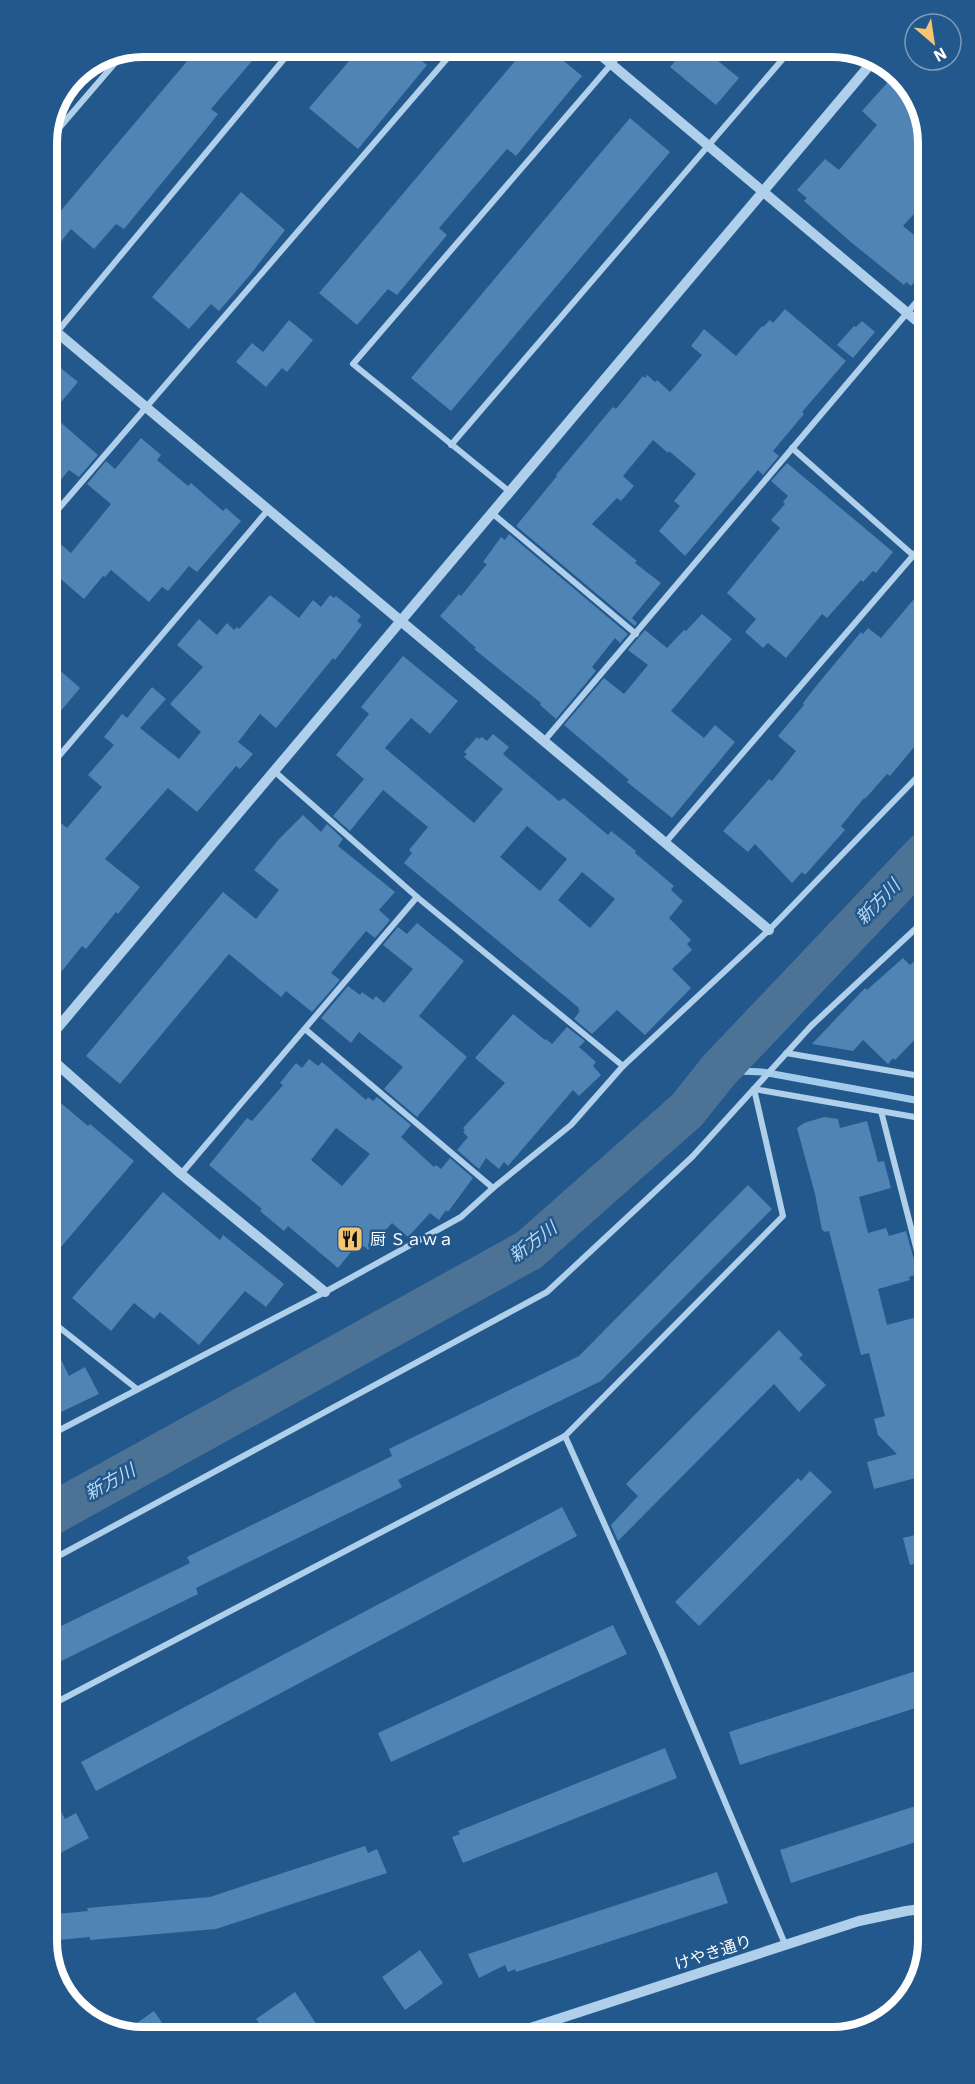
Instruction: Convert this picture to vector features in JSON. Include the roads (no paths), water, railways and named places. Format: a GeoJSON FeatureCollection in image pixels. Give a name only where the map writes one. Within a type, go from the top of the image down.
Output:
{"type":"FeatureCollection","features":[{"type":"Feature","properties":{"kind":"street"},"geometry":{"type":"LineString","coordinates":[[285,57],[57,332],[769,930]]}},
{"type":"Feature","properties":{"kind":"street"},"geometry":{"type":"LineString","coordinates":[[57,510],[448,57]]}},
{"type":"Feature","properties":{"kind":"street"},"geometry":{"type":"LineString","coordinates":[[603,57],[918,322]]}},
{"type":"Feature","properties":{"kind":"street"},"geometry":{"type":"LineString","coordinates":[[510,492],[353,364],[617,57]]}},
{"type":"Feature","properties":{"kind":"street"},"geometry":{"type":"LineString","coordinates":[[451,445],[784,57]]}},
{"type":"Feature","properties":{"kind":"street"},"geometry":{"type":"LineString","coordinates":[[59,126],[116,62]]}},
{"type":"Feature","properties":{"kind":"street"},"geometry":{"type":"LineString","coordinates":[[57,1029],[869,66]]}},
{"type":"Feature","properties":{"kind":"street"},"geometry":{"type":"LineString","coordinates":[[544,741],[918,300]]}},
{"type":"Feature","properties":{"kind":"street"},"geometry":{"type":"LineString","coordinates":[[792,448],[914,556]]}},
{"type":"Feature","properties":{"kind":"street"},"geometry":{"type":"LineString","coordinates":[[57,758],[268,510]]}},
{"type":"Feature","properties":{"kind":"street"},"geometry":{"type":"LineString","coordinates":[[492,513],[636,634]]}},
{"type":"Feature","properties":{"kind":"street"},"geometry":{"type":"LineString","coordinates":[[665,843],[918,551]]}},
{"type":"Feature","properties":{"kind":"street"},"geometry":{"type":"LineString","coordinates":[[274,771],[417,897],[623,1066]]}},
{"type":"Feature","properties":{"kind":"street"},"geometry":{"type":"LineString","coordinates":[[57,1431],[325,1292],[461,1217],[571,1125],[623,1066],[769,930],[918,776]]}},
{"type":"Feature","properties":{"kind":"street"},"geometry":{"type":"LineString","coordinates":[[181,1174],[417,897]]}},
{"type":"Feature","properties":{"kind":"street"},"geometry":{"type":"LineString","coordinates":[[57,1557],[548,1292],[692,1157],[811,1026],[918,926]]}},
{"type":"Feature","properties":{"kind":"street"},"geometry":{"type":"LineString","coordinates":[[305,1029],[493,1188]]}},
{"type":"Feature","properties":{"kind":"street"},"geometry":{"type":"LineString","coordinates":[[786,1053],[918,1076]]}},
{"type":"Feature","properties":{"kind":"street"},"geometry":{"type":"LineString","coordinates":[[57,1064],[181,1174],[325,1292]]}},
{"type":"Feature","properties":{"kind":"street"},"geometry":{"type":"LineString","coordinates":[[754,1089],[918,1118]]}},
{"type":"Feature","properties":{"kind":"street"},"geometry":{"type":"LineString","coordinates":[[57,1703],[565,1436],[783,1216],[754,1089]]}},
{"type":"Feature","properties":{"kind":"street"},"geometry":{"type":"LineString","coordinates":[[881,1111],[918,1255]]}},
{"type":"Feature","properties":{"kind":"street"},"geometry":{"type":"LineString","coordinates":[[57,1326],[137,1389]]}},
{"type":"Feature","properties":{"kind":"street"},"geometry":{"type":"LineString","coordinates":[[565,1436],[658,1644],[785,1944]]}},
{"type":"Feature","properties":{"kind":"street","name":"けやき通り"},"geometry":{"type":"LineString","coordinates":[[533,2027],[859,1921],[918,1909]]}},
{"type":"Feature","properties":{"kind":"waterway","name":"新方川"},"geometry":{"type":"LineString","coordinates":[[57,1511],[529,1250],[687,1110],[719,1070],[918,860]]}},
{"type":"Feature","properties":{"kind":"waterway"},"geometry":{"type":"LineString","coordinates":[[719,1070],[762,1072],[918,1101]]}},
{"type":"Feature","properties":{"kind":"place","name":"厨 Ｓａｗａ"},"geometry":{"type":"Point","coordinates":[350,1239]}}]}
